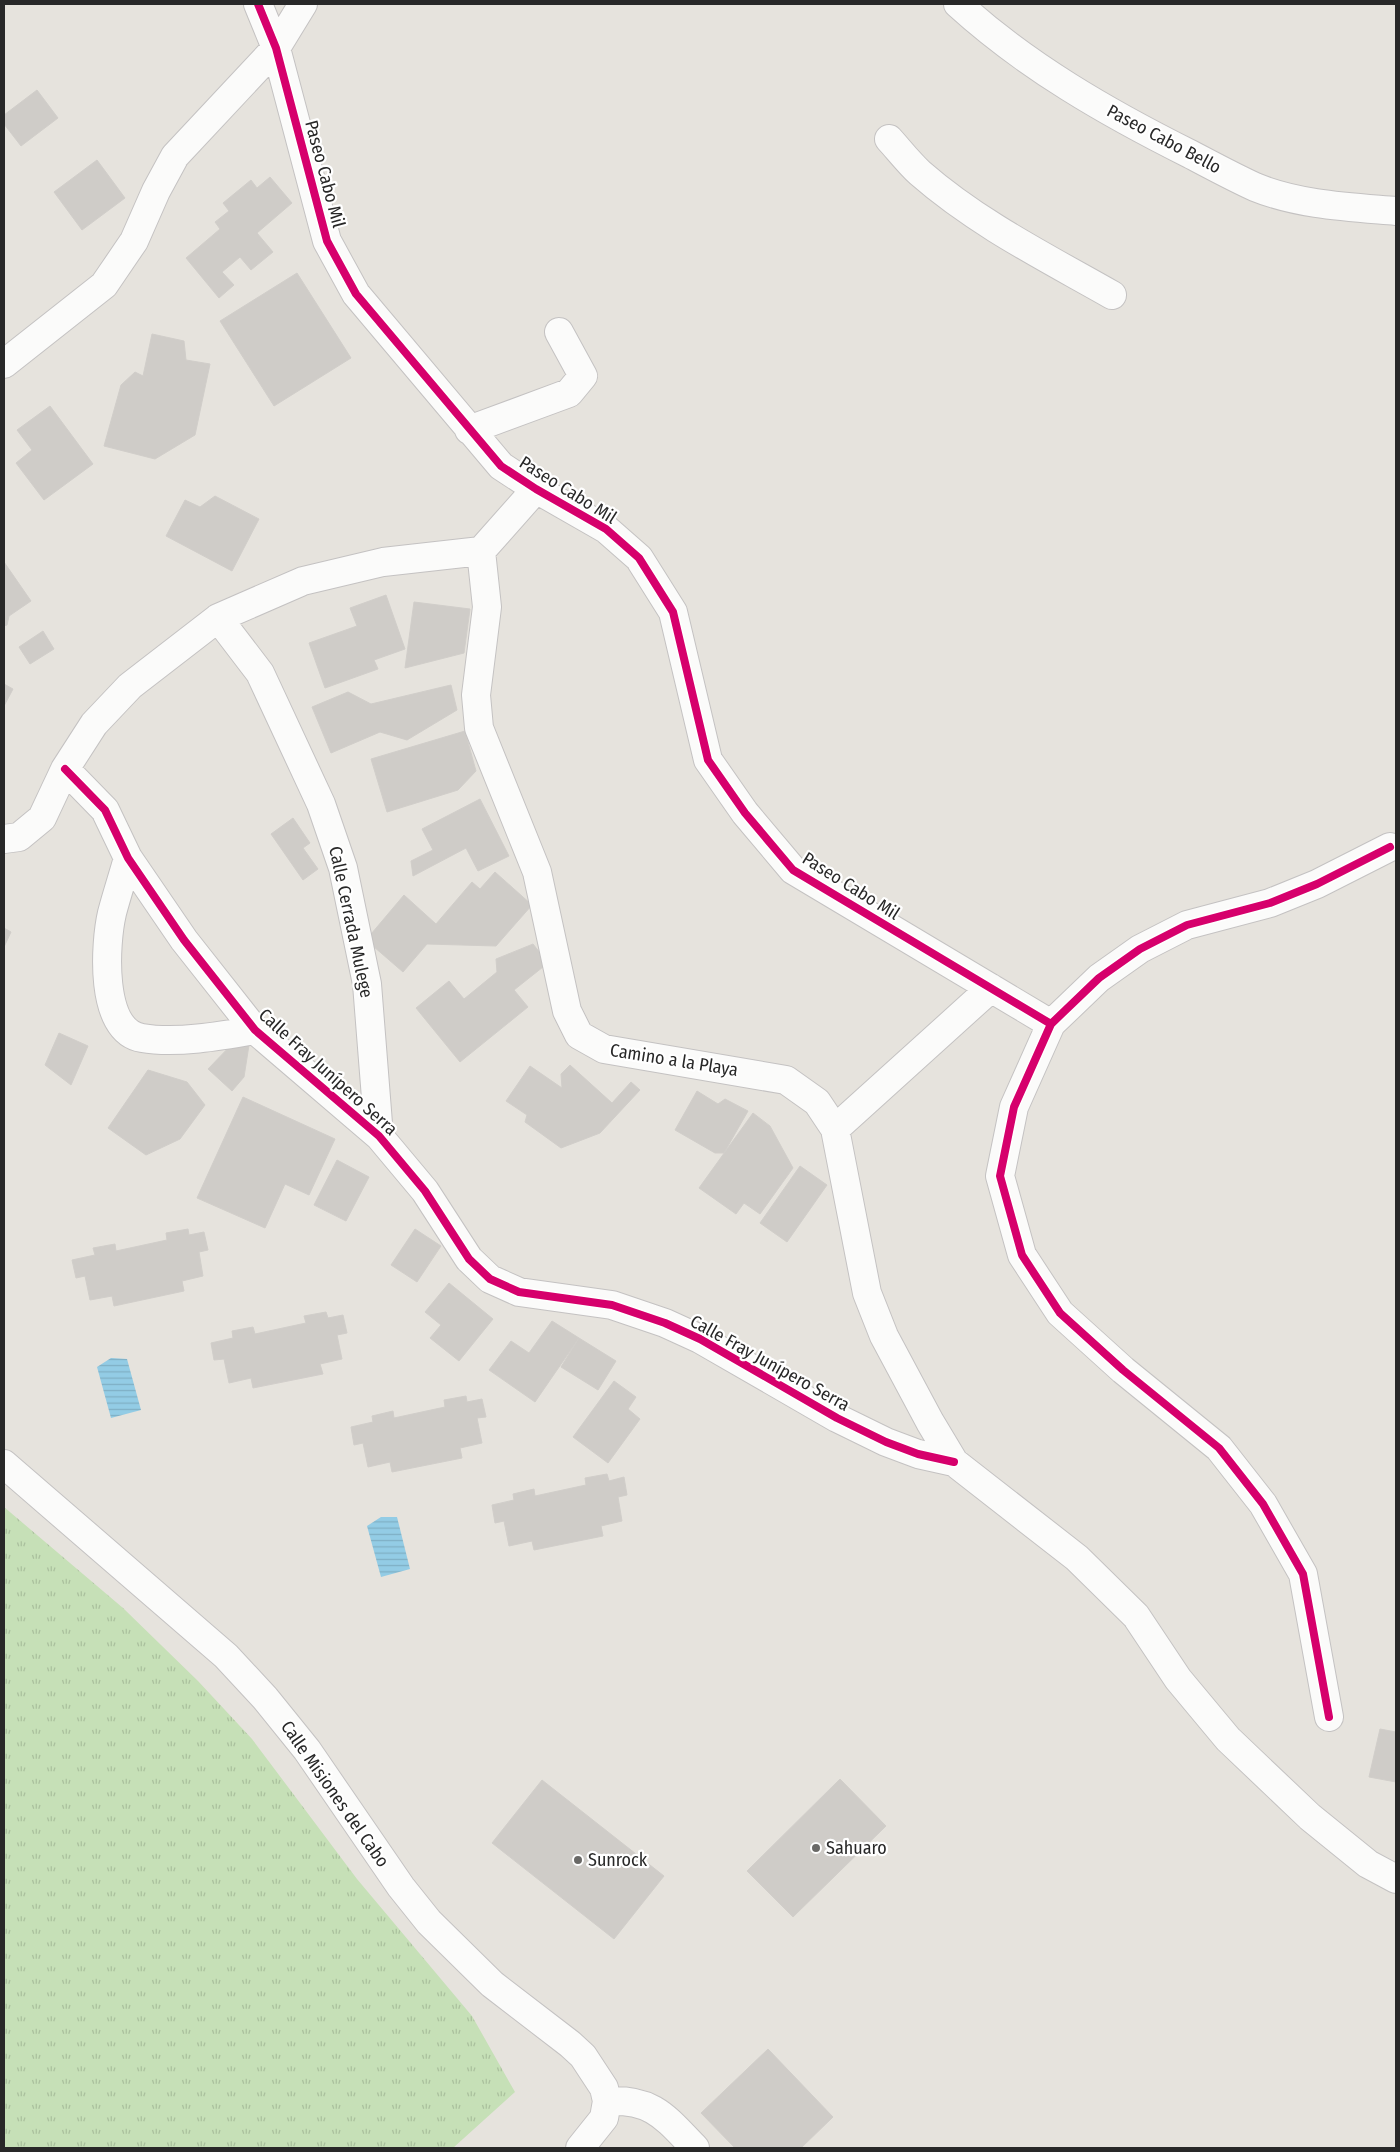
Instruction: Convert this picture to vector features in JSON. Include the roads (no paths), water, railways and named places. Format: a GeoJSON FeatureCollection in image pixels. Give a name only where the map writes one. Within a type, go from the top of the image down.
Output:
{"type":"FeatureCollection","features":[{"type":"Feature","properties":{"kind":"street","name":"Paseo Cabo Mil"},"geometry":{"type":"LineString","coordinates":[[258,4],[276,48],[327,241],[356,294],[501,466],[536,490],[606,528],[639,558],[673,612],[708,760],[745,813],[794,870],[1051,1024]]}},
{"type":"Feature","properties":{"kind":"street"},"geometry":{"type":"LineString","coordinates":[[4,364],[104,285],[134,241],[156,191],[175,156],[276,48],[303,4]]}},
{"type":"Feature","properties":{"kind":"street","name":"Paseo Cabo Bello"},"geometry":{"type":"LineString","coordinates":[[958,4],[1060,82],[1150,134],[1256,187],[1321,205],[1396,211]]}},
{"type":"Feature","properties":{"kind":"street"},"geometry":{"type":"LineString","coordinates":[[889,139],[919,172],[964,207],[1045,257],[1112,295]]}},
{"type":"Feature","properties":{"kind":"street"},"geometry":{"type":"LineString","coordinates":[[469,430],[569,393],[583,376],[559,332]]}},
{"type":"Feature","properties":{"kind":"street"},"geometry":{"type":"LineString","coordinates":[[4,839],[19,837],[42,818],[65,770],[94,724],[130,686],[218,618],[303,581],[383,562],[481,551],[536,490]]}},
{"type":"Feature","properties":{"kind":"street","name":"Camino a la Playa"},"geometry":{"type":"LineString","coordinates":[[481,551],[486,607],[476,695],[479,728],[538,872],[566,1011],[579,1034],[604,1049],[786,1080],[817,1102],[835,1129],[867,1293],[898,1362],[954,1462]]}},
{"type":"Feature","properties":{"kind":"street","name":"Calle Cerrada Mulege"},"geometry":{"type":"LineString","coordinates":[[218,618],[260,673],[321,804],[343,868],[367,984],[379,1136]]}},
{"type":"Feature","properties":{"kind":"street","name":"Calle Fray Junípero Serra"},"geometry":{"type":"LineString","coordinates":[[65,770],[105,810],[128,858],[184,940],[255,1030],[379,1136],[425,1191],[470,1258],[490,1279],[519,1292],[612,1305],[665,1323],[700,1339],[837,1418],[886,1442],[918,1454],[954,1462]]}},
{"type":"Feature","properties":{"kind":"street"},"geometry":{"type":"LineString","coordinates":[[1329,1716],[1303,1574],[1263,1504],[1219,1448],[1123,1370],[1060,1313],[1022,1255],[1000,1176],[1014,1107],[1051,1024],[1099,978],[1140,948],[1187,925],[1270,903],[1317,884],[1390,847]]}},
{"type":"Feature","properties":{"kind":"street"},"geometry":{"type":"LineString","coordinates":[[128,858],[112,914],[106,966],[115,1017],[124,1029],[140,1038],[201,1039],[255,1030]]}},
{"type":"Feature","properties":{"kind":"street"},"geometry":{"type":"LineString","coordinates":[[835,1129],[990,988]]}},
{"type":"Feature","properties":{"kind":"street"},"geometry":{"type":"LineString","coordinates":[[954,1462],[1077,1558],[1136,1616],[1178,1679],[1228,1739],[1310,1817],[1368,1864],[1396,1879]]}},
{"type":"Feature","properties":{"kind":"street","name":"Calle Misiones del Cabo"},"geometry":{"type":"LineString","coordinates":[[4,1464],[186,1620],[265,1698],[307,1750],[401,1887],[429,1922],[492,1984],[583,2056],[604,2088],[606,2101]]}},
{"type":"Feature","properties":{"kind":"street"},"geometry":{"type":"LineString","coordinates":[[580,2148],[604,2118],[606,2101],[623,2101],[655,2109],[695,2148]]}},
{"type":"Feature","properties":{"kind":"water"},"geometry":{"type":"Polygon","coordinates":[[[111,1358],[127,1359],[141,1410],[111,1418],[97,1367],[111,1358]]]}},
{"type":"Feature","properties":{"kind":"water"},"geometry":{"type":"Polygon","coordinates":[[[381,1517],[397,1517],[410,1569],[381,1577],[367,1526],[381,1517]]]}},
{"type":"Feature","properties":{"kind":"place","name":"Sahuaro"},"geometry":{"type":"Point","coordinates":[816,1848]}},
{"type":"Feature","properties":{"kind":"place","name":"Sunrock"},"geometry":{"type":"Point","coordinates":[578,1860]}}]}
